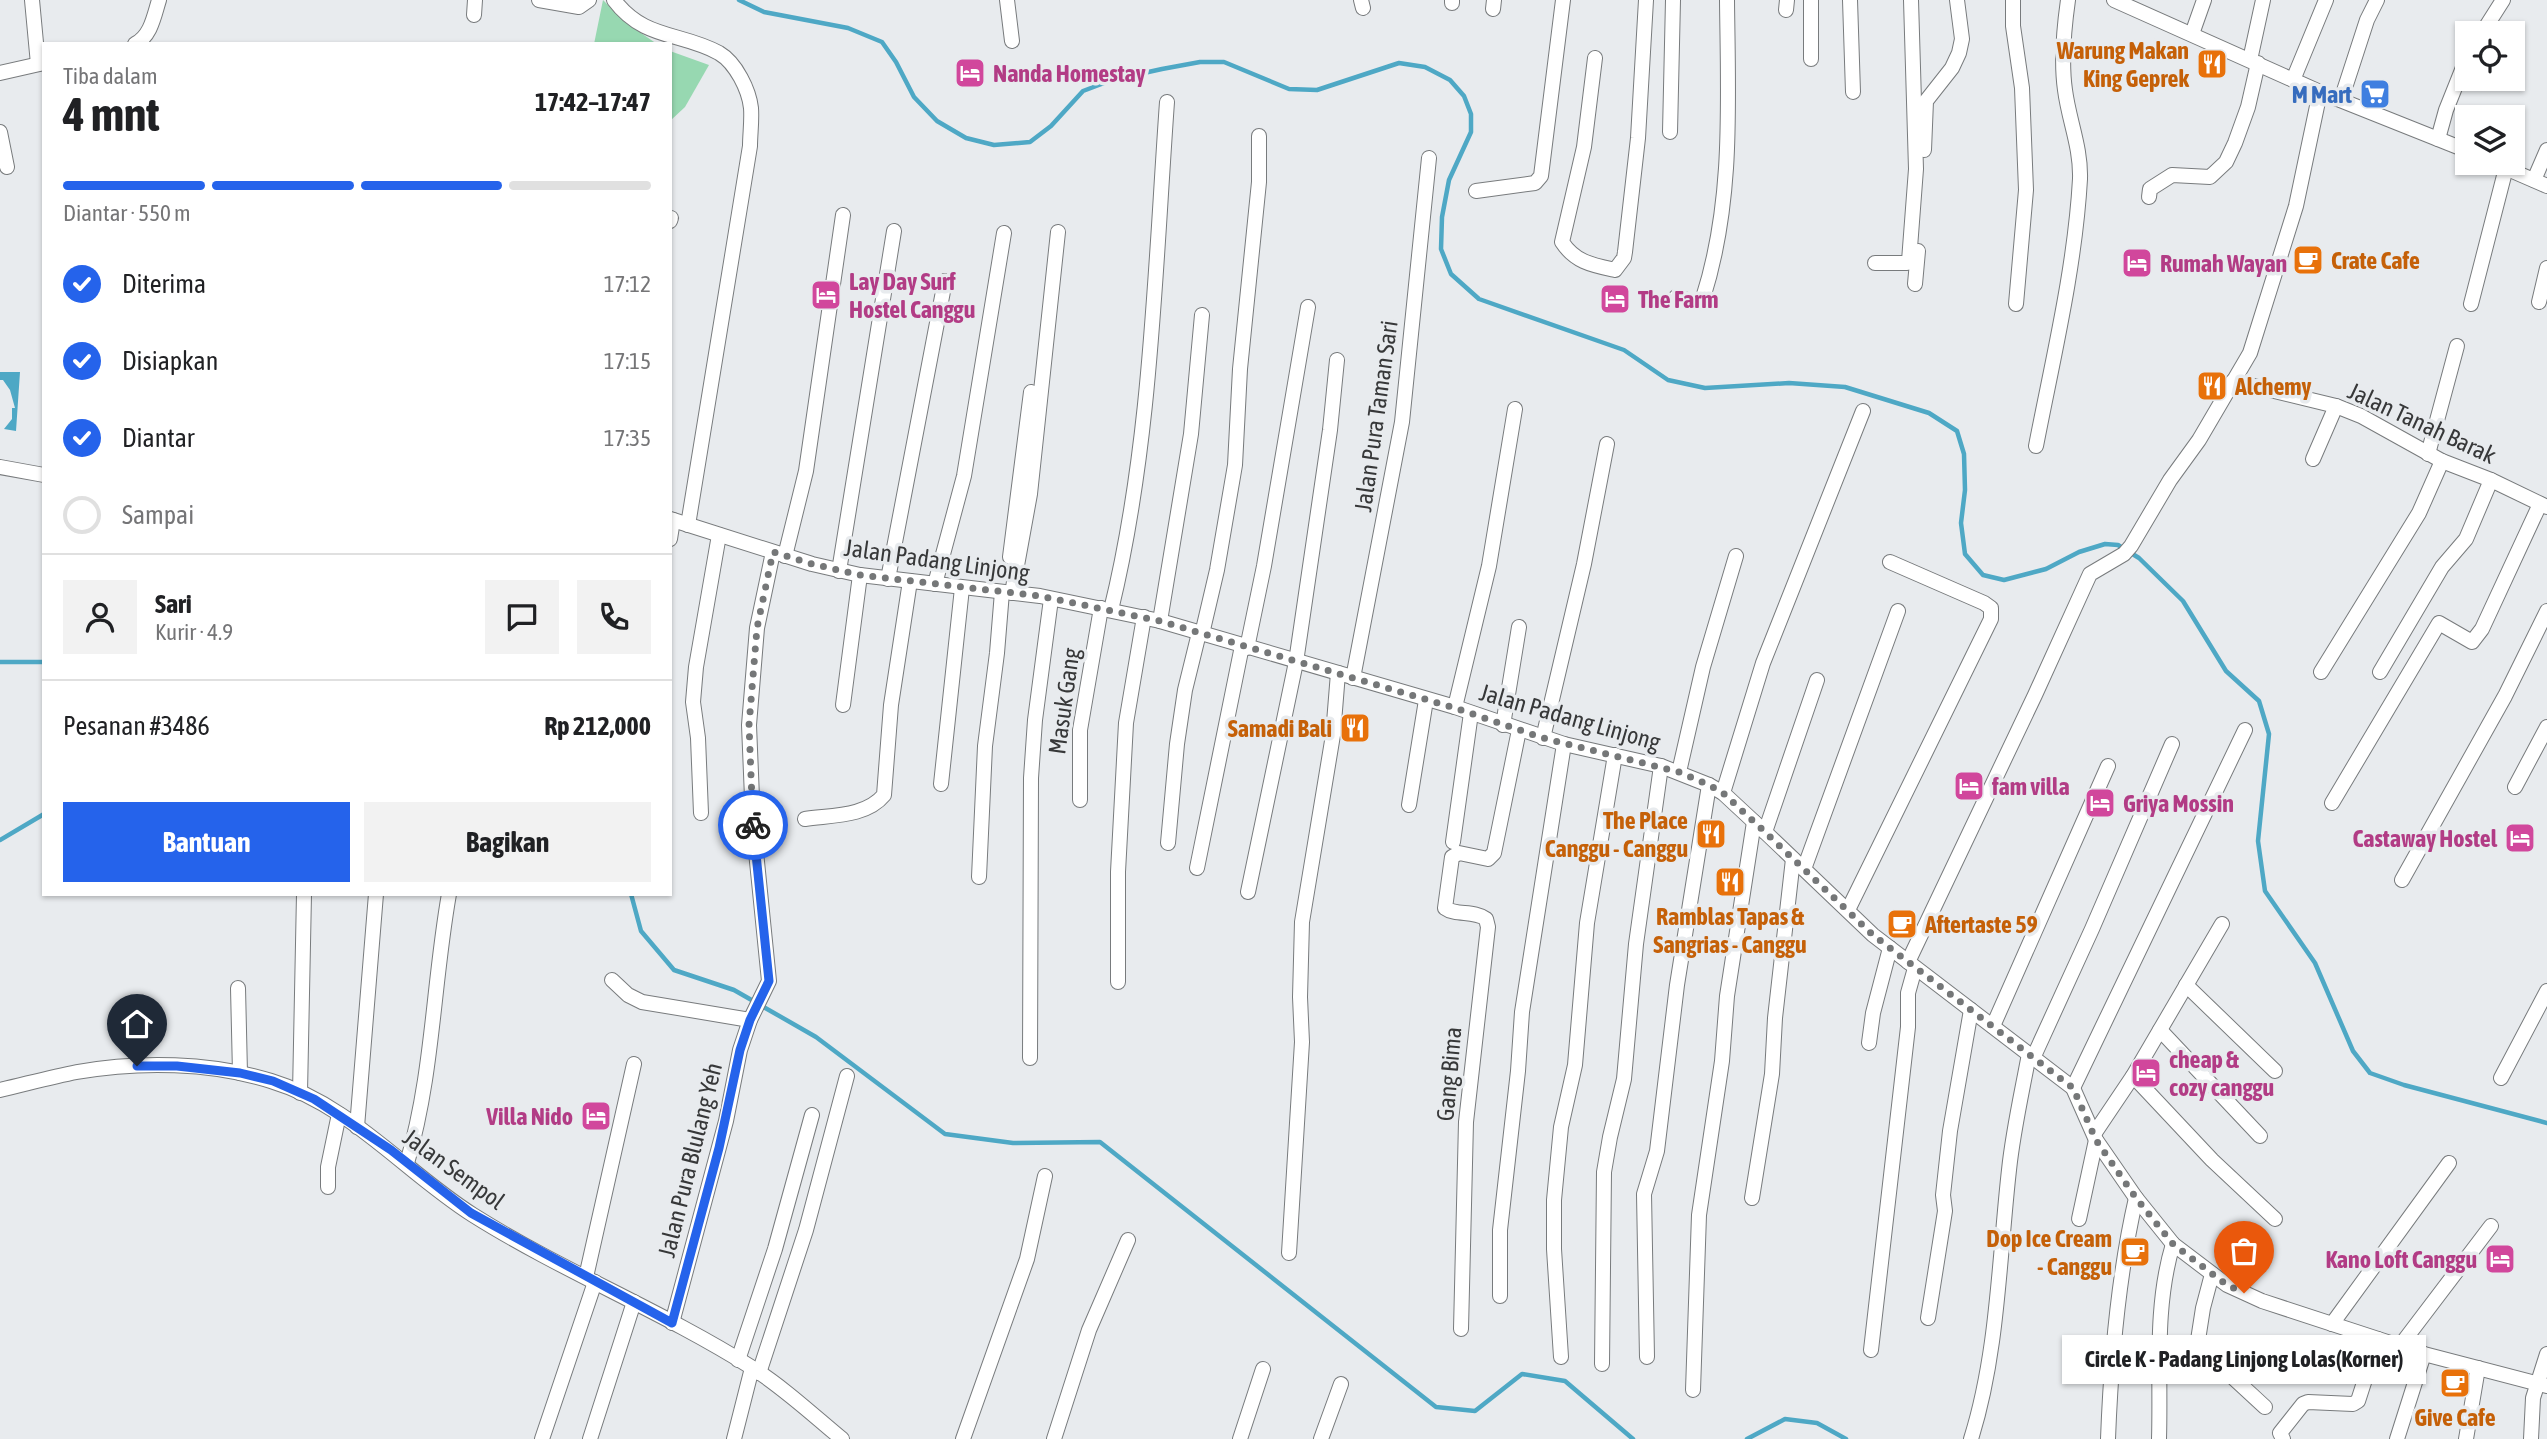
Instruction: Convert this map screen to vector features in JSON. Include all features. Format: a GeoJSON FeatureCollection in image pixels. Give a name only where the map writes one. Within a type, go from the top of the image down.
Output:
{"type":"FeatureCollection","features":[{"type":"Feature","properties":{"kind":"street"},"geometry":{"type":"LineString","coordinates":[[0,73],[41,63],[32,0]]}},
{"type":"Feature","properties":{"kind":"street"},"geometry":{"type":"LineString","coordinates":[[140,42],[149,29],[159,0]]}},
{"type":"Feature","properties":{"kind":"street"},"geometry":{"type":"LineString","coordinates":[[539,0],[579,7],[589,0]]}},
{"type":"Feature","properties":{"kind":"street"},"geometry":{"type":"LineString","coordinates":[[614,0],[626,14],[643,26],[724,57],[741,79],[751,107],[750,146],[688,525]]}},
{"type":"Feature","properties":{"kind":"street"},"geometry":{"type":"LineString","coordinates":[[1007,0],[1012,41]]}},
{"type":"Feature","properties":{"kind":"street"},"geometry":{"type":"LineString","coordinates":[[1476,191],[1535,183],[1541,176],[1563,0]]}},
{"type":"Feature","properties":{"kind":"street"},"geometry":{"type":"LineString","coordinates":[[1595,58],[1584,147],[1562,242],[1583,263],[1615,270],[1624,258],[1628,226],[1638,138],[1646,0]]}},
{"type":"Feature","properties":{"kind":"street"},"geometry":{"type":"LineString","coordinates":[[1670,132],[1673,0]]}},
{"type":"Feature","properties":{"kind":"street"},"geometry":{"type":"LineString","coordinates":[[1676,298],[1695,302],[1703,298],[1724,204],[1729,119],[1727,0]]}},
{"type":"Feature","properties":{"kind":"street"},"geometry":{"type":"LineString","coordinates":[[1811,0],[1811,59]]}},
{"type":"Feature","properties":{"kind":"street"},"geometry":{"type":"LineString","coordinates":[[1850,0],[1853,92]]}},
{"type":"Feature","properties":{"kind":"street"},"geometry":{"type":"LineString","coordinates":[[1875,263],[1909,261],[1916,169],[1911,0]]}},
{"type":"Feature","properties":{"kind":"street"},"geometry":{"type":"LineString","coordinates":[[1915,284],[1923,195],[1926,101],[1952,68],[1959,53],[1962,39],[1957,0]]}},
{"type":"Feature","properties":{"kind":"street"},"geometry":{"type":"LineString","coordinates":[[2013,0],[2013,26],[2022,88],[2026,190],[2016,304]]}},
{"type":"Feature","properties":{"kind":"street"},"geometry":{"type":"LineString","coordinates":[[2036,446],[2067,286],[2080,180],[2080,151],[2064,90],[2068,0]]}},
{"type":"Feature","properties":{"kind":"street"},"geometry":{"type":"LineString","coordinates":[[2114,0],[2131,4],[2320,92],[2455,146]]}},
{"type":"Feature","properties":{"kind":"street"},"geometry":{"type":"LineString","coordinates":[[2192,34],[2204,0]]}},
{"type":"Feature","properties":{"kind":"street"},"geometry":{"type":"LineString","coordinates":[[2149,197],[2150,190],[2172,176],[2210,177],[2226,162],[2248,107],[2263,0]]}},
{"type":"Feature","properties":{"kind":"street"},"geometry":{"type":"LineString","coordinates":[[2293,80],[2326,0]]}},
{"type":"Feature","properties":{"kind":"street"},"geometry":{"type":"LineString","coordinates":[[2342,100],[2367,20],[2377,0]]}},
{"type":"Feature","properties":{"kind":"street"},"geometry":{"type":"LineString","coordinates":[[2490,21],[2503,0]]}},
{"type":"Feature","properties":{"kind":"street"},"geometry":{"type":"LineString","coordinates":[[2438,139],[2455,88]]}},
{"type":"Feature","properties":{"kind":"street"},"geometry":{"type":"LineString","coordinates":[[1871,1350],[1908,1027],[1911,965],[2090,574],[2127,550],[2170,480],[2199,440],[2250,353],[2296,206],[2320,92]]}},
{"type":"Feature","properties":{"kind":"street","name":"Masuk Gang"},"geometry":{"type":"LineString","coordinates":[[1080,800],[1080,730],[1106,609],[1124,549],[1145,401],[1167,102]]}},
{"type":"Feature","properties":{"kind":"street"},"geometry":{"type":"LineString","coordinates":[[0,132],[7,167]]}},
{"type":"Feature","properties":{"kind":"street"},"geometry":{"type":"LineString","coordinates":[[1168,843],[1185,690],[1217,570],[1236,465],[1240,369],[1259,182],[1259,136]]}},
{"type":"Feature","properties":{"kind":"street"},"geometry":{"type":"LineString","coordinates":[[2523,175],[2541,183],[2547,150]]}},
{"type":"Feature","properties":{"kind":"street","name":"Jalan Pura Taman Sari"},"geometry":{"type":"LineString","coordinates":[[1353,678],[1402,422],[1429,158]]}},
{"type":"Feature","properties":{"kind":"street"},"geometry":{"type":"LineString","coordinates":[[2471,304],[2498,175]]}},
{"type":"Feature","properties":{"kind":"street","name":"Jalan Pura Blulang Yeh"},"geometry":{"type":"LineString","coordinates":[[672,1323],[706,1200],[740,1050],[770,972],[753,822],[749,725],[757,628],[806,471],[843,215]]}},
{"type":"Feature","properties":{"kind":"street"},"geometry":{"type":"LineString","coordinates":[[839,570],[894,230]]}},
{"type":"Feature","properties":{"kind":"street"},"geometry":{"type":"LineString","coordinates":[[1006,593],[1030,494],[1059,232]]}},
{"type":"Feature","properties":{"kind":"street"},"geometry":{"type":"LineString","coordinates":[[935,584],[964,476],[1004,233]]}},
{"type":"Feature","properties":{"kind":"street"},"geometry":{"type":"LineString","coordinates":[[2539,302],[2547,268]]}},
{"type":"Feature","properties":{"kind":"street"},"geometry":{"type":"LineString","coordinates":[[888,579],[945,281]]}},
{"type":"Feature","properties":{"kind":"street"},"geometry":{"type":"LineString","coordinates":[[1198,868],[1244,647],[1264,566],[1308,307]]}},
{"type":"Feature","properties":{"kind":"street"},"geometry":{"type":"LineString","coordinates":[[1160,621],[1191,433],[1202,315]]}},
{"type":"Feature","properties":{"kind":"street"},"geometry":{"type":"LineString","coordinates":[[2428,453],[2457,346]]}},
{"type":"Feature","properties":{"kind":"street"},"geometry":{"type":"LineString","coordinates":[[1248,892],[1296,662],[1328,443],[1337,360]]}},
{"type":"Feature","properties":{"kind":"street","name":"Jalan Tanah Barak"},"geometry":{"type":"LineString","coordinates":[[2233,381],[2336,406],[2361,416],[2442,461],[2544,505]]}},
{"type":"Feature","properties":{"kind":"street"},"geometry":{"type":"LineString","coordinates":[[979,877],[985,746],[1031,392]]}},
{"type":"Feature","properties":{"kind":"street"},"geometry":{"type":"LineString","coordinates":[[2314,459],[2336,406]]}},
{"type":"Feature","properties":{"kind":"street"},"geometry":{"type":"LineString","coordinates":[[1455,708],[1489,566],[1515,408]]}},
{"type":"Feature","properties":{"kind":"street"},"geometry":{"type":"LineString","coordinates":[[1723,793],[1763,663],[1863,411]]}},
{"type":"Feature","properties":{"kind":"street"},"geometry":{"type":"LineString","coordinates":[[1543,738],[1584,564],[1607,444]]}},
{"type":"Feature","properties":{"kind":"street"},"geometry":{"type":"LineString","coordinates":[[2321,672],[2419,513],[2442,461]]}},
{"type":"Feature","properties":{"kind":"street"},"geometry":{"type":"LineString","coordinates":[[0,467],[42,475]]}},
{"type":"Feature","properties":{"kind":"street"},"geometry":{"type":"LineString","coordinates":[[2380,672],[2442,567],[2466,539],[2491,480]]}},
{"type":"Feature","properties":{"kind":"street"},"geometry":{"type":"LineString","coordinates":[[2332,803],[2439,624],[2472,642],[2482,629],[2544,505]]}},
{"type":"Feature","properties":{"kind":"street","name":"Jalan Padang Linjong"},"geometry":{"type":"LineString","coordinates":[[672,520],[779,554],[860,575],[1051,598],[1160,621],[1455,708],[1543,738],[1661,766],[1709,785],[1723,793],[1890,948],[2073,1088],[2095,1137],[2136,1198],[2173,1244],[2227,1285],[2262,1301],[2424,1354],[2542,1384]]}},
{"type":"Feature","properties":{"kind":"street"},"geometry":{"type":"LineString","coordinates":[[701,813],[698,738],[693,702],[696,667],[719,535]]}},
{"type":"Feature","properties":{"kind":"street"},"geometry":{"type":"LineString","coordinates":[[1679,772],[1703,667],[1736,556]]}},
{"type":"Feature","properties":{"kind":"street"},"geometry":{"type":"LineString","coordinates":[[1848,910],[1991,619],[1990,608],[1984,603],[1889,562]]}},
{"type":"Feature","properties":{"kind":"street"},"geometry":{"type":"LineString","coordinates":[[843,705],[860,575]]}},
{"type":"Feature","properties":{"kind":"street"},"geometry":{"type":"LineString","coordinates":[[805,819],[859,811],[871,807],[884,795],[891,705],[910,581]]}},
{"type":"Feature","properties":{"kind":"street"},"geometry":{"type":"LineString","coordinates":[[942,784],[962,588]]}},
{"type":"Feature","properties":{"kind":"street"},"geometry":{"type":"LineString","coordinates":[[1030,1058],[1031,778],[1035,720],[1051,598]]}},
{"type":"Feature","properties":{"kind":"street"},"geometry":{"type":"LineString","coordinates":[[1804,869],[1898,611]]}},
{"type":"Feature","properties":{"kind":"street"},"geometry":{"type":"LineString","coordinates":[[2402,880],[2505,696],[2547,611]]}},
{"type":"Feature","properties":{"kind":"street"},"geometry":{"type":"LineString","coordinates":[[1118,982],[1118,872],[1126,723],[1144,617]]}},
{"type":"Feature","properties":{"kind":"street"},"geometry":{"type":"LineString","coordinates":[[1503,725],[1519,627]]}},
{"type":"Feature","properties":{"kind":"street"},"geometry":{"type":"LineString","coordinates":[[1289,1253],[1301,1042],[1302,922],[1334,735],[1338,673]]}},
{"type":"Feature","properties":{"kind":"street"},"geometry":{"type":"LineString","coordinates":[[1693,1390],[1699,1215],[1722,1061],[1727,996],[1760,827],[1817,680]]}},
{"type":"Feature","properties":{"kind":"street"},"geometry":{"type":"LineString","coordinates":[[1409,805],[1426,700]]}},
{"type":"Feature","properties":{"kind":"street","name":"Gang Bima"},"geometry":{"type":"LineString","coordinates":[[1461,1329],[1466,1122],[1488,928],[1486,919],[1481,915],[1446,910],[1471,713]]}},
{"type":"Feature","properties":{"kind":"street"},"geometry":{"type":"LineString","coordinates":[[2515,787],[2547,727]]}},
{"type":"Feature","properties":{"kind":"street"},"geometry":{"type":"LineString","coordinates":[[1453,850],[1492,858],[1519,730]]}},
{"type":"Feature","properties":{"kind":"street"},"geometry":{"type":"LineString","coordinates":[[2073,1088],[2245,730]]}},
{"type":"Feature","properties":{"kind":"street"},"geometry":{"type":"LineString","coordinates":[[1500,1296],[1500,1230],[1522,1012],[1564,744]]}},
{"type":"Feature","properties":{"kind":"street"},"geometry":{"type":"LineString","coordinates":[[1971,1439],[1989,1358],[2009,1166],[2032,1055],[2092,929],[2172,744]]}},
{"type":"Feature","properties":{"kind":"street"},"geometry":{"type":"LineString","coordinates":[[1561,1357],[1554,1250],[1554,1200],[1561,1127],[1575,1065],[1587,923],[1615,755]]}},
{"type":"Feature","properties":{"kind":"street"},"geometry":{"type":"LineString","coordinates":[[1602,1364],[1604,1172],[1624,1079],[1636,944],[1661,766]]}},
{"type":"Feature","properties":{"kind":"street"},"geometry":{"type":"LineString","coordinates":[[1993,1026],[2108,766]]}},
{"type":"Feature","properties":{"kind":"street"},"geometry":{"type":"LineString","coordinates":[[1647,1357],[1644,1194],[1657,1151],[1677,985],[1709,785]]}},
{"type":"Feature","properties":{"kind":"street"},"geometry":{"type":"LineString","coordinates":[[1752,1198],[1772,1074],[1775,1018],[1793,859]]}},
{"type":"Feature","properties":{"kind":"street"},"geometry":{"type":"LineString","coordinates":[[300,1093],[304,896]]}},
{"type":"Feature","properties":{"kind":"street"},"geometry":{"type":"LineString","coordinates":[[357,1127],[376,896]]}},
{"type":"Feature","properties":{"kind":"street"},"geometry":{"type":"LineString","coordinates":[[407,1163],[428,1077],[442,935],[449,896]]}},
{"type":"Feature","properties":{"kind":"street"},"geometry":{"type":"LineString","coordinates":[[2078,1219],[2095,1137],[2221,924]]}},
{"type":"Feature","properties":{"kind":"street"},"geometry":{"type":"LineString","coordinates":[[1869,1043],[1873,1013],[1890,948]]}},
{"type":"Feature","properties":{"kind":"street"},"geometry":{"type":"LineString","coordinates":[[612,980],[628,995],[642,1002],[752,1014]]}},
{"type":"Feature","properties":{"kind":"street"},"geometry":{"type":"LineString","coordinates":[[2186,985],[2275,1071]]}},
{"type":"Feature","properties":{"kind":"street"},"geometry":{"type":"LineString","coordinates":[[238,988],[240,1073]]}},
{"type":"Feature","properties":{"kind":"street"},"geometry":{"type":"LineString","coordinates":[[2501,1078],[2547,991]]}},
{"type":"Feature","properties":{"kind":"street"},"geometry":{"type":"LineString","coordinates":[[1928,1318],[1945,1211],[1943,1195],[1950,1131],[1971,1010]]}},
{"type":"Feature","properties":{"kind":"street"},"geometry":{"type":"LineString","coordinates":[[2160,1030],[2260,1136]]}},
{"type":"Feature","properties":{"kind":"street"},"geometry":{"type":"LineString","coordinates":[[542,1439],[591,1279],[634,1064]]}},
{"type":"Feature","properties":{"kind":"street","name":"Jalan Sempol"},"geometry":{"type":"LineString","coordinates":[[0,1090],[78,1072],[111,1068],[177,1066],[240,1073],[273,1081],[340,1114],[471,1213],[755,1370],[842,1439]]}},
{"type":"Feature","properties":{"kind":"street"},"geometry":{"type":"LineString","coordinates":[[734,1439],[755,1370],[806,1230],[847,1076]]}},
{"type":"Feature","properties":{"kind":"street"},"geometry":{"type":"LineString","coordinates":[[2133,1076],[2212,1160],[2275,1219]]}},
{"type":"Feature","properties":{"kind":"street"},"geometry":{"type":"LineString","coordinates":[[328,1186],[328,1167],[340,1114]]}},
{"type":"Feature","properties":{"kind":"street"},"geometry":{"type":"LineString","coordinates":[[738,1360],[775,1249],[811,1115]]}},
{"type":"Feature","properties":{"kind":"street"},"geometry":{"type":"LineString","coordinates":[[2332,1324],[2449,1163]]}},
{"type":"Feature","properties":{"kind":"street"},"geometry":{"type":"LineString","coordinates":[[963,1439],[1027,1259],[1045,1176]]}},
{"type":"Feature","properties":{"kind":"street"},"geometry":{"type":"LineString","coordinates":[[2108,1439],[2110,1394],[2126,1242],[2136,1198]]}},
{"type":"Feature","properties":{"kind":"street"},"geometry":{"type":"LineString","coordinates":[[2400,1346],[2491,1226]]}},
{"type":"Feature","properties":{"kind":"street"},"geometry":{"type":"LineString","coordinates":[[1054,1439],[1089,1330],[1128,1240]]}},
{"type":"Feature","properties":{"kind":"street"},"geometry":{"type":"LineString","coordinates":[[2160,1439],[2158,1372],[2162,1296],[2173,1244]]}},
{"type":"Feature","properties":{"kind":"street"},"geometry":{"type":"LineString","coordinates":[[2212,1274],[2197,1340],[2199,1346],[2265,1407]]}},
{"type":"Feature","properties":{"kind":"street"},"geometry":{"type":"LineString","coordinates":[[590,1439],[634,1303]]}},
{"type":"Feature","properties":{"kind":"street"},"geometry":{"type":"LineString","coordinates":[[2283,1439],[2280,1433],[2303,1404],[2353,1404],[2358,1401],[2378,1339]]}},
{"type":"Feature","properties":{"kind":"street"},"geometry":{"type":"LineString","coordinates":[[2397,1439],[2424,1354]]}},
{"type":"Feature","properties":{"kind":"street"},"geometry":{"type":"LineString","coordinates":[[2531,1439],[2533,1398],[2542,1384],[2547,1354]]}},
{"type":"Feature","properties":{"kind":"street"},"geometry":{"type":"LineString","coordinates":[[2466,1439],[2478,1368]]}},
{"type":"Feature","properties":{"kind":"street"},"geometry":{"type":"LineString","coordinates":[[1240,1439],[1263,1369]]}},
{"type":"Feature","properties":{"kind":"street"},"geometry":{"type":"LineString","coordinates":[[1321,1439],[1341,1384]]}},
{"type":"Feature","properties":{"kind":"green space"},"geometry":{"type":"Polygon","coordinates":[[[603,0],[625,22],[654,42],[594,42],[603,0]]]}},
{"type":"Feature","properties":{"kind":"green space"},"geometry":{"type":"Polygon","coordinates":[[[672,52],[709,65],[685,107],[672,119],[672,52]]]}},
{"type":"Feature","properties":{"kind":"water"},"geometry":{"type":"Polygon","coordinates":[[[0,372],[20,372],[16,431],[4,429],[12,419],[12,408],[15,408],[10,390],[3,380],[0,380],[0,372]]]}},
{"type":"Feature","properties":{"kind":"waterway"},"geometry":{"type":"LineString","coordinates":[[739,0],[764,12],[848,28],[882,42],[914,97],[937,121],[966,138],[994,145],[1030,142],[1051,126],[1083,91],[1112,80],[1200,62],[1224,62],[1289,89],[1317,90],[1399,63],[1425,67],[1450,80],[1464,96],[1471,114],[1471,132],[1449,180],[1442,217],[1441,249],[1451,274],[1479,299],[1624,350],[1668,380],[1705,388],[1789,383],[1845,387],[1929,413],[1957,431],[1964,454],[1965,490],[1961,523],[1965,554],[1983,575],[2004,580],[2046,569],[2079,552],[2105,544],[2118,545],[2139,558],[2183,601],[2226,671],[2259,701],[2269,734],[2258,841],[2265,891],[2315,963],[2353,1051],[2370,1073],[2404,1085],[2547,1123]]}},
{"type":"Feature","properties":{"kind":"waterway"},"geometry":{"type":"LineString","coordinates":[[0,662],[42,662]]}},
{"type":"Feature","properties":{"kind":"waterway"},"geometry":{"type":"LineString","coordinates":[[0,840],[42,815]]}},
{"type":"Feature","properties":{"kind":"waterway"},"geometry":{"type":"LineString","coordinates":[[632,896],[641,931],[674,970],[734,990],[816,1037],[945,1134],[1013,1143],[1100,1142],[1436,1407],[1475,1411],[1522,1374],[1565,1381],[1633,1439]]}},
{"type":"Feature","properties":{"kind":"waterway"},"geometry":{"type":"LineString","coordinates":[[1747,1439],[1785,1419],[1817,1423],[1846,1439]]}},
{"type":"Feature","properties":{"kind":"way so far"},"geometry":{"type":"LineString","coordinates":[[753,825],[749,725],[757,628],[773,552],[860,575],[1040,596],[1128,613],[1455,708],[1543,738],[1661,766],[1723,793],[1873,935],[2073,1088],[2096,1140],[2136,1198],[2173,1244],[2227,1285],[2244,1293]]}},
{"type":"Feature","properties":{"kind":"place","name":"Warung Makan King Geprek"},"geometry":{"type":"Point","coordinates":[2212,64]}},
{"type":"Feature","properties":{"kind":"place","name":"Nanda Homestay"},"geometry":{"type":"Point","coordinates":[970,73]}},
{"type":"Feature","properties":{"kind":"place","name":"M Mart"},"geometry":{"type":"Point","coordinates":[2375,94]}},
{"type":"Feature","properties":{"kind":"place","name":"Crate Cafe"},"geometry":{"type":"Point","coordinates":[2308,260]}},
{"type":"Feature","properties":{"kind":"place","name":"Rumah Wayan"},"geometry":{"type":"Point","coordinates":[2137,263]}},
{"type":"Feature","properties":{"kind":"place","name":"Lay Day Surf Hostel Canggu"},"geometry":{"type":"Point","coordinates":[826,295]}},
{"type":"Feature","properties":{"kind":"place","name":"The Farm"},"geometry":{"type":"Point","coordinates":[1615,299]}},
{"type":"Feature","properties":{"kind":"place","name":"Alchemy"},"geometry":{"type":"Point","coordinates":[2212,386]}},
{"type":"Feature","properties":{"kind":"place","name":"Samadi Bali"},"geometry":{"type":"Point","coordinates":[1355,728]}},
{"type":"Feature","properties":{"kind":"place","name":"fam villa"},"geometry":{"type":"Point","coordinates":[1969,786]}},
{"type":"Feature","properties":{"kind":"place","name":"Griya Mossin"},"geometry":{"type":"Point","coordinates":[2100,803]}},
{"type":"Feature","properties":{"kind":"place","name":"The Place Canggu - Canggu"},"geometry":{"type":"Point","coordinates":[1711,834]}},
{"type":"Feature","properties":{"kind":"place","name":"Castaway Hostel"},"geometry":{"type":"Point","coordinates":[2520,838]}},
{"type":"Feature","properties":{"kind":"place","name":"Ramblas Tapas & Sangrias - Canggu"},"geometry":{"type":"Point","coordinates":[1730,882]}},
{"type":"Feature","properties":{"kind":"place","name":"Aftertaste 59"},"geometry":{"type":"Point","coordinates":[1902,924]}},
{"type":"Feature","properties":{"kind":"place","name":"cheap & cozy canggu"},"geometry":{"type":"Point","coordinates":[2146,1073]}},
{"type":"Feature","properties":{"kind":"place","name":"Villa Nido"},"geometry":{"type":"Point","coordinates":[596,1116]}},
{"type":"Feature","properties":{"kind":"place","name":"Dop Ice Cream - Canggu"},"geometry":{"type":"Point","coordinates":[2135,1252]}},
{"type":"Feature","properties":{"kind":"place","name":"Kano Loft Canggu"},"geometry":{"type":"Point","coordinates":[2500,1259]}},
{"type":"Feature","properties":{"kind":"place","name":"Circle K - Padang Linjong Lolas(Korner)"},"geometry":{"type":"Point","coordinates":[2244,1293]}},
{"type":"Feature","properties":{"kind":"place","name":"Give Cafe"},"geometry":{"type":"Point","coordinates":[2455,1383]}},
{"type":"Feature","properties":{"kind":"route"},"geometry":{"type":"LineString","coordinates":[[137,1066],[177,1066],[240,1073],[273,1081],[314,1099],[391,1150],[471,1213],[672,1323],[726,1121],[740,1050],[750,1020],[769,981],[753,825]]}}]}
